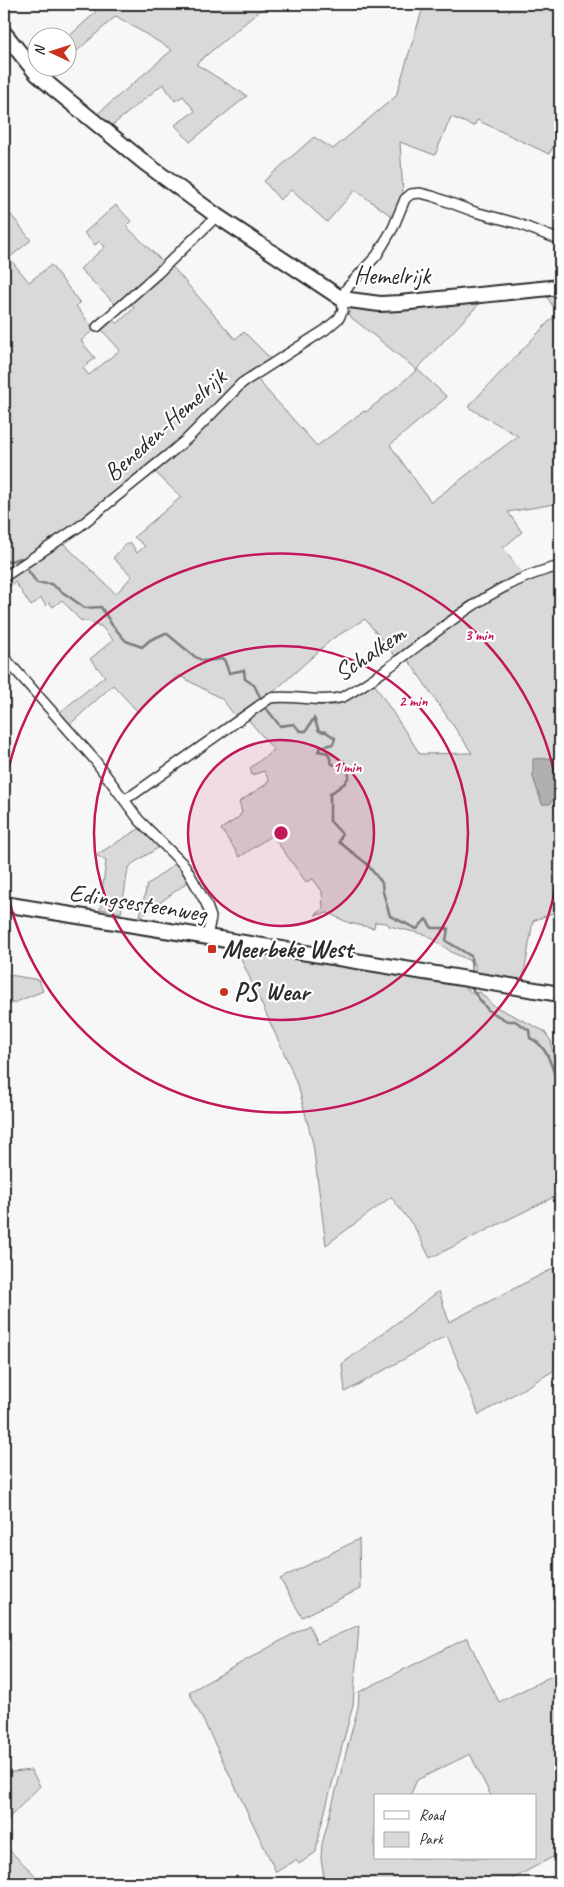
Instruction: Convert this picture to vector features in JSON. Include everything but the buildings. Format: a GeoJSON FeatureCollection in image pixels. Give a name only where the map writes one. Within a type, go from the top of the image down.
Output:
{"type":"FeatureCollection","features":[{"type":"Feature","properties":{"kind":"street","name":"Hemelrijk"},"geometry":{"type":"LineString","coordinates":[[4,33],[37,74],[145,163],[217,216],[342,299],[380,304],[400,303],[560,286]]}},
{"type":"Feature","properties":{"kind":"street","name":"Beneden-Hemelrijk"},"geometry":{"type":"LineString","coordinates":[[4,577],[80,526],[168,455],[188,438],[242,383],[324,330],[339,318],[343,310],[342,299],[346,290],[377,254],[393,228],[405,198],[411,194],[420,193],[432,196],[560,240]]}},
{"type":"Feature","properties":{"kind":"street"},"geometry":{"type":"LineString","coordinates":[[97,327],[157,274],[217,216]]}},
{"type":"Feature","properties":{"kind":"street","name":"Schalkem"},"geometry":{"type":"LineString","coordinates":[[124,799],[134,794],[270,698],[282,696],[333,700],[343,697],[495,592],[524,577],[560,566]]}},
{"type":"Feature","properties":{"kind":"street"},"geometry":{"type":"LineString","coordinates":[[4,657],[94,759],[138,820],[185,866],[206,903],[211,917],[207,937]]}},
{"type":"Feature","properties":{"kind":"street","name":"Edingsesteenweg"},"geometry":{"type":"LineString","coordinates":[[4,904],[560,994]]}},
{"type":"Feature","properties":{"kind":"green space"},"geometry":{"type":"Polygon","coordinates":[[[89,4],[268,4],[196,64],[247,96],[190,142],[175,125],[195,111],[183,96],[175,101],[163,84],[109,128],[94,117],[172,50],[116,16],[78,50],[78,28],[96,12],[89,4]]]}},
{"type":"Feature","properties":{"kind":"green space"},"geometry":{"type":"Polygon","coordinates":[[[424,4],[560,4],[560,134],[549,154],[477,120],[474,126],[451,117],[435,155],[400,142],[403,194],[393,217],[355,190],[327,222],[291,190],[280,200],[264,181],[314,137],[333,149],[396,96],[424,4]]]}},
{"type":"Feature","properties":{"kind":"green space"},"geometry":{"type":"Polygon","coordinates":[[[116,205],[131,221],[126,226],[164,263],[117,306],[80,269],[105,247],[100,241],[95,245],[84,233],[116,205]]]}},
{"type":"Feature","properties":{"kind":"green space"},"geometry":{"type":"Polygon","coordinates":[[[4,206],[31,240],[9,258],[29,282],[51,265],[80,303],[76,306],[94,329],[81,341],[95,358],[83,368],[89,375],[120,350],[100,328],[112,319],[117,324],[134,308],[130,301],[171,265],[235,339],[244,332],[271,359],[227,392],[165,453],[115,491],[80,521],[4,572],[4,206]]]}},
{"type":"Feature","properties":{"kind":"green space"},"geometry":{"type":"Polygon","coordinates":[[[560,293],[560,503],[508,512],[522,532],[503,548],[522,576],[494,588],[396,657],[365,619],[332,639],[270,695],[236,717],[222,699],[178,675],[138,712],[113,685],[68,726],[59,713],[105,676],[90,659],[113,640],[102,627],[80,620],[62,600],[53,607],[49,603],[46,606],[41,598],[31,606],[15,582],[4,590],[4,580],[63,543],[116,594],[132,576],[113,558],[125,545],[131,543],[137,553],[145,546],[134,537],[181,497],[155,472],[192,439],[242,389],[256,378],[317,446],[364,411],[366,412],[417,370],[347,314],[355,306],[482,301],[417,369],[447,397],[390,445],[431,502],[518,436],[468,407],[557,313],[546,295],[560,293]]]}},
{"type":"Feature","properties":{"kind":"green space"},"geometry":{"type":"Polygon","coordinates":[[[560,571],[560,910],[533,921],[523,980],[475,972],[475,963],[453,953],[427,935],[389,926],[387,923],[375,922],[374,928],[349,923],[328,913],[315,915],[323,909],[322,891],[313,879],[306,882],[272,835],[240,857],[221,829],[238,818],[242,812],[239,802],[265,785],[269,780],[264,771],[252,775],[250,768],[274,750],[246,717],[263,706],[281,701],[326,706],[339,704],[373,682],[420,754],[472,753],[407,658],[497,594],[528,580],[560,571]]]}},
{"type":"Feature","properties":{"kind":"green space"},"geometry":{"type":"Polygon","coordinates":[[[142,827],[161,846],[132,864],[128,869],[121,913],[100,909],[106,861],[96,855],[142,827]]]}},
{"type":"Feature","properties":{"kind":"green space"},"geometry":{"type":"Polygon","coordinates":[[[176,863],[189,881],[140,916],[147,885],[176,863]]]}},
{"type":"Feature","properties":{"kind":"green space"},"geometry":{"type":"Polygon","coordinates":[[[237,950],[465,987],[472,993],[480,992],[492,1005],[544,1031],[551,1041],[553,1056],[560,1076],[560,1194],[430,1258],[415,1228],[391,1197],[326,1245],[313,1144],[300,1093],[289,1064],[237,950]]]}},
{"type":"Feature","properties":{"kind":"green space"},"geometry":{"type":"Polygon","coordinates":[[[4,974],[39,980],[43,991],[4,1007],[4,974]]]}},
{"type":"Feature","properties":{"kind":"green space"},"geometry":{"type":"Polygon","coordinates":[[[560,1265],[560,1367],[479,1415],[447,1335],[345,1392],[342,1364],[439,1291],[449,1322],[560,1265]]]}},
{"type":"Feature","properties":{"kind":"green space"},"geometry":{"type":"Polygon","coordinates":[[[359,1539],[360,1589],[302,1617],[280,1579],[359,1539]]]}},
{"type":"Feature","properties":{"kind":"green space"},"geometry":{"type":"Polygon","coordinates":[[[309,1625],[317,1644],[359,1625],[353,1705],[316,1852],[299,1864],[296,1860],[276,1872],[189,1692],[309,1625]]]}},
{"type":"Feature","properties":{"kind":"green space"},"geometry":{"type":"Polygon","coordinates":[[[467,1638],[499,1702],[560,1672],[560,1853],[505,1883],[325,1883],[321,1859],[322,1844],[358,1707],[359,1692],[467,1638]]]}},
{"type":"Feature","properties":{"kind":"green space"},"geometry":{"type":"Polygon","coordinates":[[[31,1770],[40,1786],[4,1823],[4,1773],[31,1770]]]}},
{"type":"Feature","properties":{"kind":"green space"},"geometry":{"type":"Polygon","coordinates":[[[4,1845],[43,1883],[4,1883],[4,1845]]]}},
{"type":"Feature","properties":{"kind":"shaded area"},"geometry":{"type":"Polygon","coordinates":[[[553,758],[555,796],[550,804],[542,804],[533,777],[533,759],[553,758]]]}},
{"type":"Feature","properties":{"kind":"waterway"},"geometry":{"type":"LineString","coordinates":[[4,557],[7,562],[21,558]]}},
{"type":"Feature","properties":{"kind":"waterway"},"geometry":{"type":"LineString","coordinates":[[27,569],[37,583],[51,584],[85,608],[101,607],[112,625],[126,641],[142,647],[150,640],[166,633],[203,661],[224,659],[229,673],[244,670],[245,679],[254,685],[260,697]]}},
{"type":"Feature","properties":{"kind":"waterway"},"geometry":{"type":"LineString","coordinates":[[266,708],[280,726],[294,724],[300,731],[306,731],[314,718],[319,731],[326,732],[335,738],[333,744],[321,747],[318,751],[328,753],[332,764],[348,768],[349,776],[345,783],[330,794],[330,821],[342,834],[339,842],[366,863],[382,883],[390,916],[417,929],[426,919],[432,928],[448,928],[446,941],[471,956],[472,973]]}},
{"type":"Feature","properties":{"kind":"waterway"},"geometry":{"type":"LineString","coordinates":[[473,987],[473,991],[488,1010],[507,1021],[515,1021],[529,1030],[530,1038],[536,1041],[545,1051],[557,1082],[560,1085]]}},
{"type":"Feature","properties":{"kind":"place","name":"Meerbeke West"},"geometry":{"type":"Point","coordinates":[212,949]}},
{"type":"Feature","properties":{"kind":"place","name":"PS Wear"},"geometry":{"type":"Point","coordinates":[224,992]}}]}
